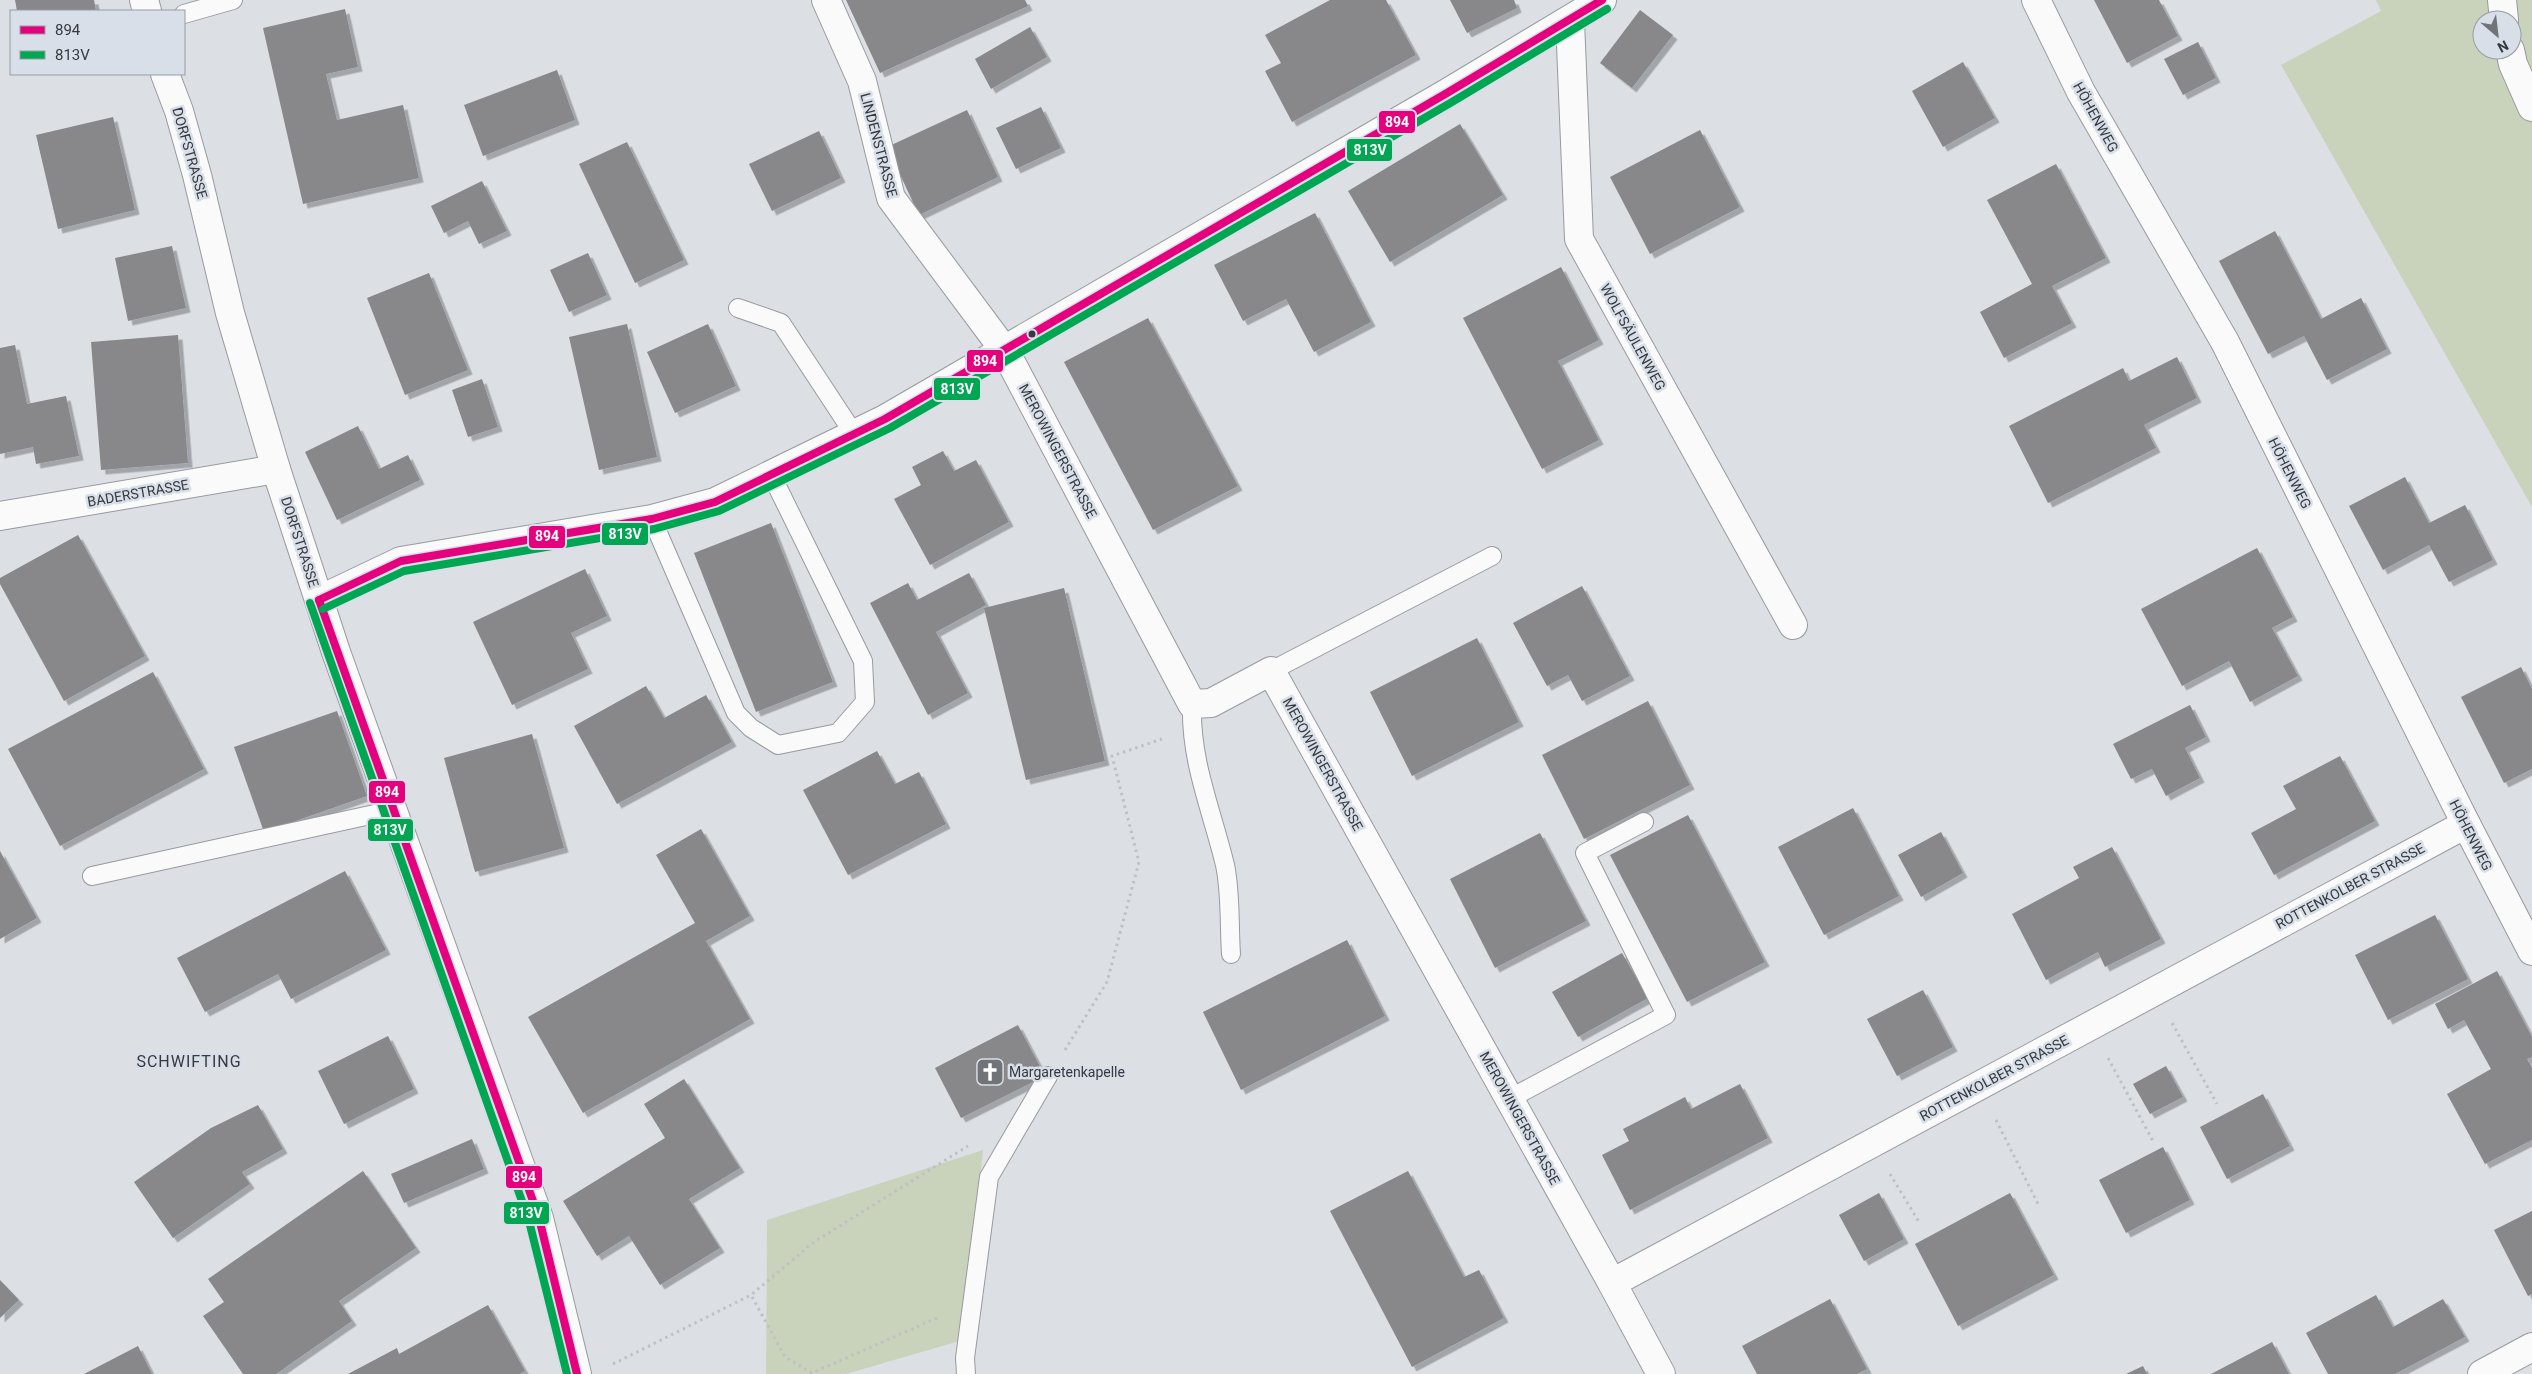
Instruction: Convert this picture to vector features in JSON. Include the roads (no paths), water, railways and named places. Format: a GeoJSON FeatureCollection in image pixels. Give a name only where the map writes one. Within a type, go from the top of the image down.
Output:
{"type":"FeatureCollection","features":[{"type":"Feature","properties":{"kind":"street","name":"LINDENSTRASSE"},"geometry":{"type":"LineString","coordinates":[[826,0],[862,81],[891,198],[1005,351]]}},
{"type":"Feature","properties":{"kind":"street"},"geometry":{"type":"LineString","coordinates":[[319,600],[402,561],[652,519],[715,502],[886,419],[1570,21],[1602,0]]}},
{"type":"Feature","properties":{"kind":"street","name":"HÖHENWEG"},"geometry":{"type":"LineString","coordinates":[[2036,0],[2082,92],[2225,342],[2466,824],[2532,951]]}},
{"type":"Feature","properties":{"kind":"street","name":"WOLFSÄULENWEG"},"geometry":{"type":"LineString","coordinates":[[1570,21],[1578,239],[1793,625]]}},
{"type":"Feature","properties":{"kind":"street"},"geometry":{"type":"LineString","coordinates":[[2512,60],[2532,106]]}},
{"type":"Feature","properties":{"kind":"street","name":"DORFSTRASSE"},"geometry":{"type":"LineString","coordinates":[[165,75],[179,112],[197,175],[230,313],[276,469],[319,600],[539,1218],[577,1374]]}},
{"type":"Feature","properties":{"kind":"street","name":"MEROWINGERSTRASSE"},"geometry":{"type":"LineString","coordinates":[[1005,351],[1192,704]]}},
{"type":"Feature","properties":{"kind":"street","name":"BADERSTRASSE"},"geometry":{"type":"LineString","coordinates":[[0,516],[276,469]]}},
{"type":"Feature","properties":{"kind":"street"},"geometry":{"type":"LineString","coordinates":[[1192,704],[1211,703],[1272,671]]}},
{"type":"Feature","properties":{"kind":"street","name":"MEROWINGERSTRASSE"},"geometry":{"type":"LineString","coordinates":[[1272,671],[1612,1283]]}},
{"type":"Feature","properties":{"kind":"street","name":"ROTTENKOLBER STRASSE"},"geometry":{"type":"LineString","coordinates":[[1612,1283],[2466,824]]}},
{"type":"Feature","properties":{"kind":"street"},"geometry":{"type":"LineString","coordinates":[[1612,1283],[1661,1374]]}},
{"type":"Feature","properties":{"kind":"street"},"geometry":{"type":"LineString","coordinates":[[2482,1374],[2532,1347]]}},
{"type":"Feature","properties":{"kind":"lane"},"geometry":{"type":"LineString","coordinates":[[185,14],[233,0]]}},
{"type":"Feature","properties":{"kind":"lane"},"geometry":{"type":"LineString","coordinates":[[738,308],[781,323],[854,434]]}},
{"type":"Feature","properties":{"kind":"lane"},"geometry":{"type":"LineString","coordinates":[[652,519],[736,713],[751,728],[778,745],[838,733],[866,702],[863,661],[771,474]]}},
{"type":"Feature","properties":{"kind":"lane"},"geometry":{"type":"LineString","coordinates":[[1272,671],[1492,556]]}},
{"type":"Feature","properties":{"kind":"lane"},"geometry":{"type":"LineString","coordinates":[[1192,704],[1191,731],[1205,797],[1225,867],[1231,954]]}},
{"type":"Feature","properties":{"kind":"lane"},"geometry":{"type":"LineString","coordinates":[[92,876],[393,810]]}},
{"type":"Feature","properties":{"kind":"lane"},"geometry":{"type":"LineString","coordinates":[[1509,1099],[1666,1015],[1585,853],[1644,822]]}},
{"type":"Feature","properties":{"kind":"lane"},"geometry":{"type":"LineString","coordinates":[[966,1374],[965,1358],[989,1177],[1048,1076]]}},
{"type":"Feature","properties":{"kind":"place","name":"Margaretenkapelle"},"geometry":{"type":"Point","coordinates":[990,1072]}},
{"type":"Feature","properties":{"kind":"district","name":"SCHWIFTING"},"geometry":{"type":"Point","coordinates":[189,1061]}}]}
